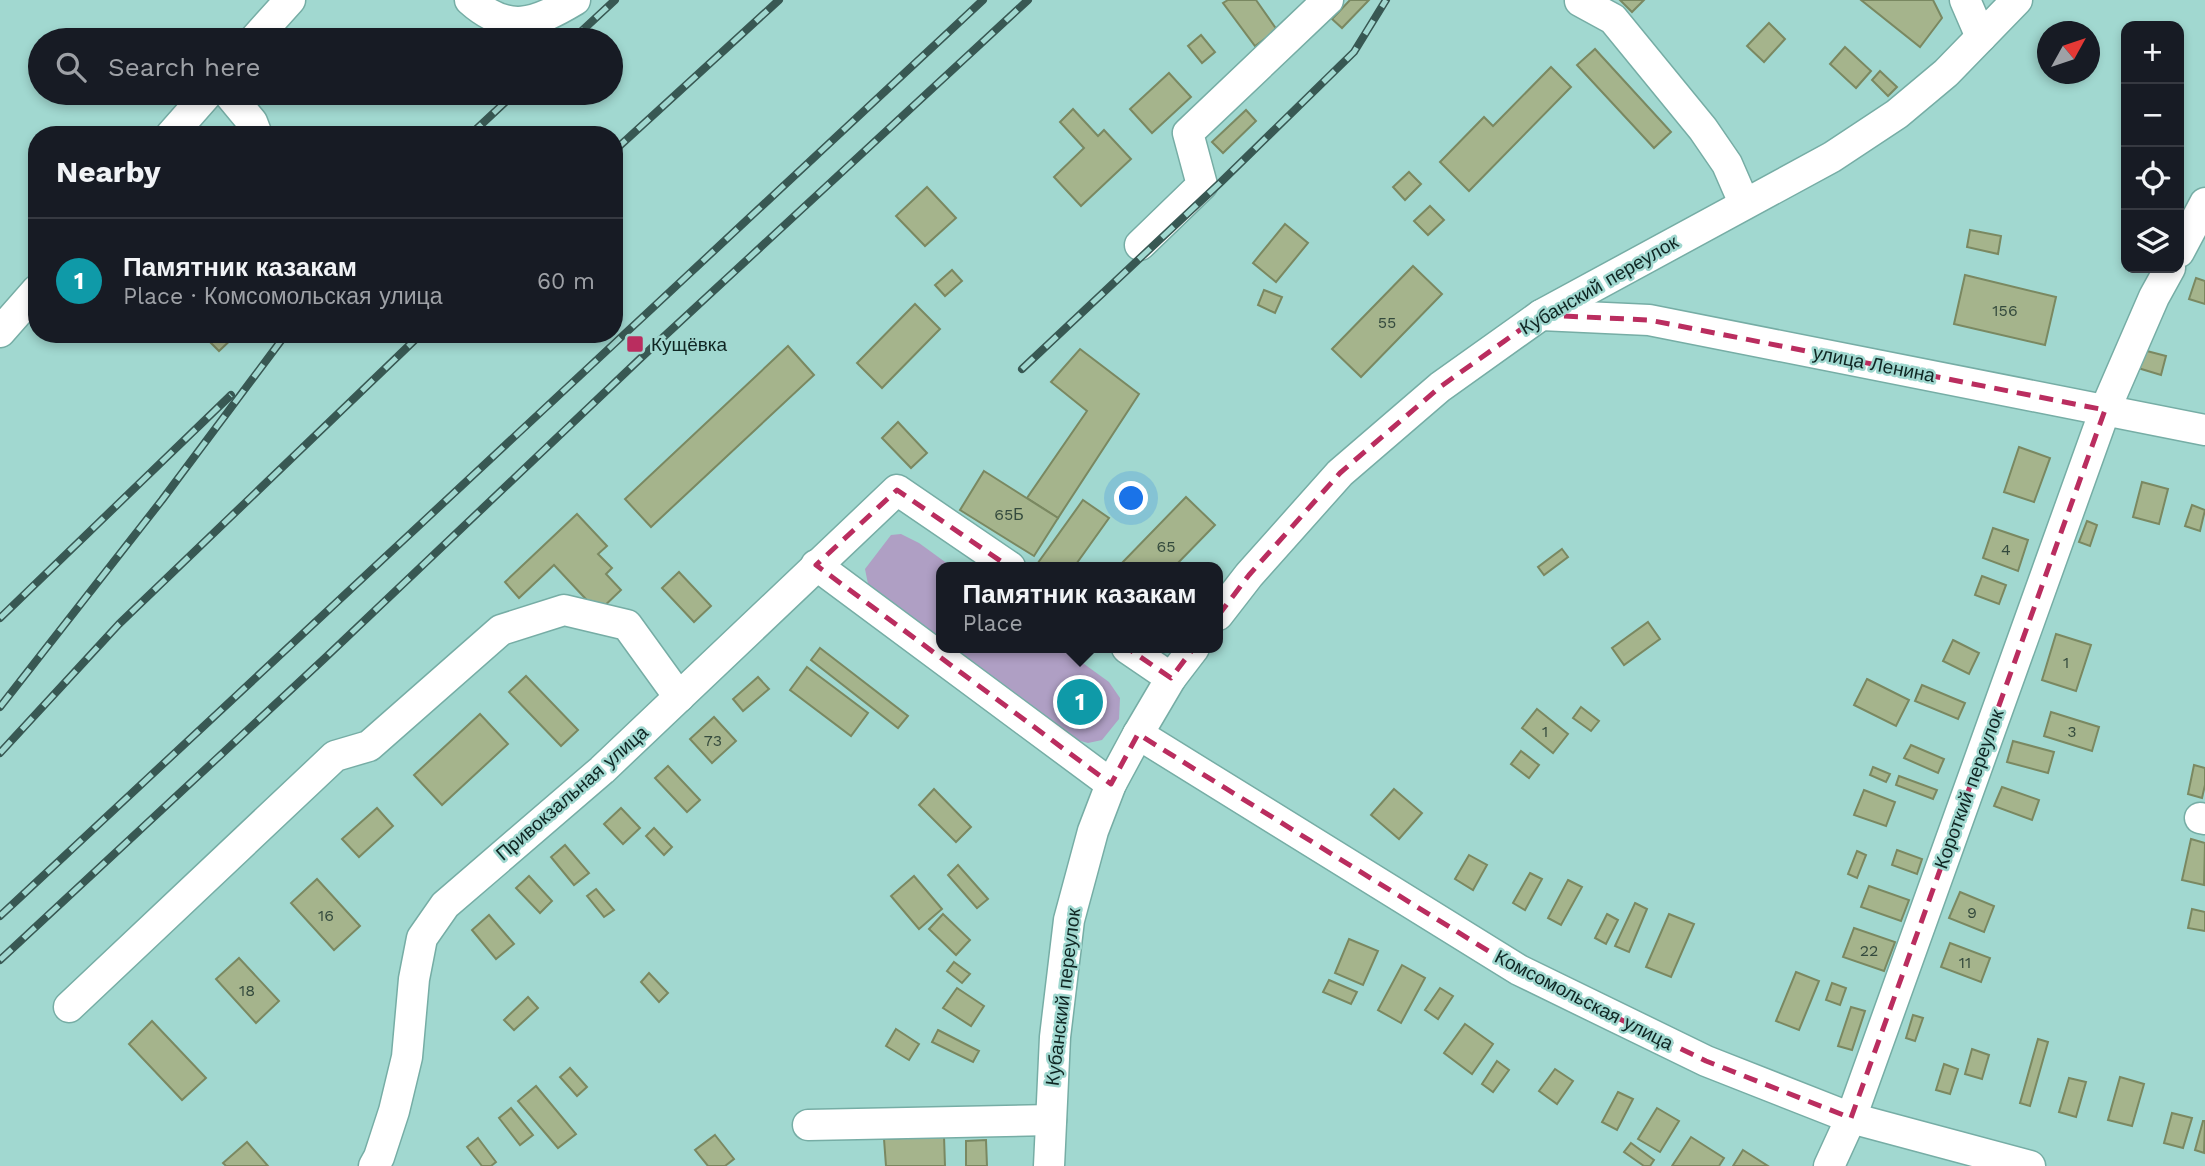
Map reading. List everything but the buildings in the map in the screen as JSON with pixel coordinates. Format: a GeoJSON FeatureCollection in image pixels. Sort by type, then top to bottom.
{"type":"FeatureCollection","features":[{"type":"Feature","properties":{"kind":"street"},"geometry":{"type":"LineString","coordinates":[[265,28],[290,0]]}},
{"type":"Feature","properties":{"kind":"street"},"geometry":{"type":"LineString","coordinates":[[470,0],[486,15],[518,23],[550,15],[575,0]]}},
{"type":"Feature","properties":{"kind":"street"},"geometry":{"type":"LineString","coordinates":[[1140,245],[1202,185],[1188,134],[1328,0]]}},
{"type":"Feature","properties":{"kind":"street"},"geometry":{"type":"LineString","coordinates":[[1965,0],[1981,37]]}},
{"type":"Feature","properties":{"kind":"street","name":"Кубанский переулок"},"geometry":{"type":"LineString","coordinates":[[1223,609],[1249,575],[1340,473],[1440,387],[1541,315],[1832,157],[1897,114],[1945,74],[2017,0]]}},
{"type":"Feature","properties":{"kind":"street"},"geometry":{"type":"LineString","coordinates":[[1580,1],[1613,19],[1703,129],[1727,164],[1744,203]]}},
{"type":"Feature","properties":{"kind":"street"},"geometry":{"type":"LineString","coordinates":[[180,126],[198,105]]}},
{"type":"Feature","properties":{"kind":"street"},"geometry":{"type":"LineString","coordinates":[[238,105],[254,126]]}},
{"type":"Feature","properties":{"kind":"street"},"geometry":{"type":"LineString","coordinates":[[2184,243],[2205,203]]}},
{"type":"Feature","properties":{"kind":"street","name":"Короткий переулок"},"geometry":{"type":"LineString","coordinates":[[1829,1166],[1851,1118],[2105,410],[2154,297],[2167,273]]}},
{"type":"Feature","properties":{"kind":"street"},"geometry":{"type":"LineString","coordinates":[[4,318],[28,298]]}},
{"type":"Feature","properties":{"kind":"street","name":"улица Ленина"},"geometry":{"type":"LineString","coordinates":[[1541,315],[1649,320],[2205,430]]}},
{"type":"Feature","properties":{"kind":"street","name":"Привокзальная улица"},"geometry":{"type":"LineString","coordinates":[[374,1166],[394,1111],[407,1057],[414,979],[422,938],[445,905],[602,769],[897,490],[1003,562]]}},
{"type":"Feature","properties":{"kind":"street"},"geometry":{"type":"LineString","coordinates":[[816,565],[1111,784]]}},
{"type":"Feature","properties":{"kind":"street"},"geometry":{"type":"LineString","coordinates":[[69,1007],[335,756],[369,746],[501,631],[564,610],[626,625],[679,697]]}},
{"type":"Feature","properties":{"kind":"street"},"geometry":{"type":"LineString","coordinates":[[1134,653],[1171,678]]}},
{"type":"Feature","properties":{"kind":"street","name":"Кубанский переулок"},"geometry":{"type":"LineString","coordinates":[[1049,1166],[1055,1037],[1069,920],[1093,831],[1111,784],[1138,734],[1171,678],[1190,653]]}},
{"type":"Feature","properties":{"kind":"street","name":"Комсомольская улица"},"geometry":{"type":"LineString","coordinates":[[1138,734],[1519,970],[1706,1060],[1851,1118],[2030,1166]]}},
{"type":"Feature","properties":{"kind":"street"},"geometry":{"type":"LineString","coordinates":[[808,1125],[1051,1120]]}},
{"type":"Feature","properties":{"kind":"highlighted area"},"geometry":{"type":"Polygon","coordinates":[[[1541,315],[1649,320],[2105,410],[1851,1118],[1706,1061],[1519,970],[1138,734],[1111,784],[816,565],[897,490],[1171,678],[1249,575],[1340,473],[1440,387],[1541,315]]]}},
{"type":"Feature","properties":{"kind":"shaded area"},"geometry":{"type":"Polygon","coordinates":[[[901,534],[945,562],[936,562],[936,638],[869,589],[865,569],[891,535],[901,534]]]}},
{"type":"Feature","properties":{"kind":"shaded area"},"geometry":{"type":"Polygon","coordinates":[[[957,653],[1069,653],[1109,682],[1120,698],[1119,719],[1102,740],[1088,743],[1077,740],[957,653]]]}},
{"type":"Feature","properties":{"kind":"railway"},"geometry":{"type":"LineString","coordinates":[[585,28],[615,0]]}},
{"type":"Feature","properties":{"kind":"railway"},"geometry":{"type":"LineString","coordinates":[[623,143],[779,0]]}},
{"type":"Feature","properties":{"kind":"railway"},"geometry":{"type":"LineString","coordinates":[[623,335],[983,0]]}},
{"type":"Feature","properties":{"kind":"railway"},"geometry":{"type":"LineString","coordinates":[[0,960],[325,658],[644,355],[1028,0]]}},
{"type":"Feature","properties":{"kind":"railway"},"geometry":{"type":"LineString","coordinates":[[1022,369],[1221,182],[1354,52],[1386,0]]}},
{"type":"Feature","properties":{"kind":"railway"},"geometry":{"type":"LineString","coordinates":[[480,126],[502,105]]}},
{"type":"Feature","properties":{"kind":"railway"},"geometry":{"type":"LineString","coordinates":[[0,707],[162,500],[279,343]]}},
{"type":"Feature","properties":{"kind":"railway"},"geometry":{"type":"LineString","coordinates":[[0,753],[119,624],[412,343]]}},
{"type":"Feature","properties":{"kind":"railway"},"geometry":{"type":"LineString","coordinates":[[0,916],[615,343]]}},
{"type":"Feature","properties":{"kind":"railway"},"geometry":{"type":"LineString","coordinates":[[0,618],[231,395]]}},
{"type":"Feature","properties":{"kind":"place","name":"Кущёвка"},"geometry":{"type":"Point","coordinates":[635,344]}},
{"type":"Feature","properties":{"kind":"place","name":"Памятник казакам"},"geometry":{"type":"Point","coordinates":[1080,702]}}]}
